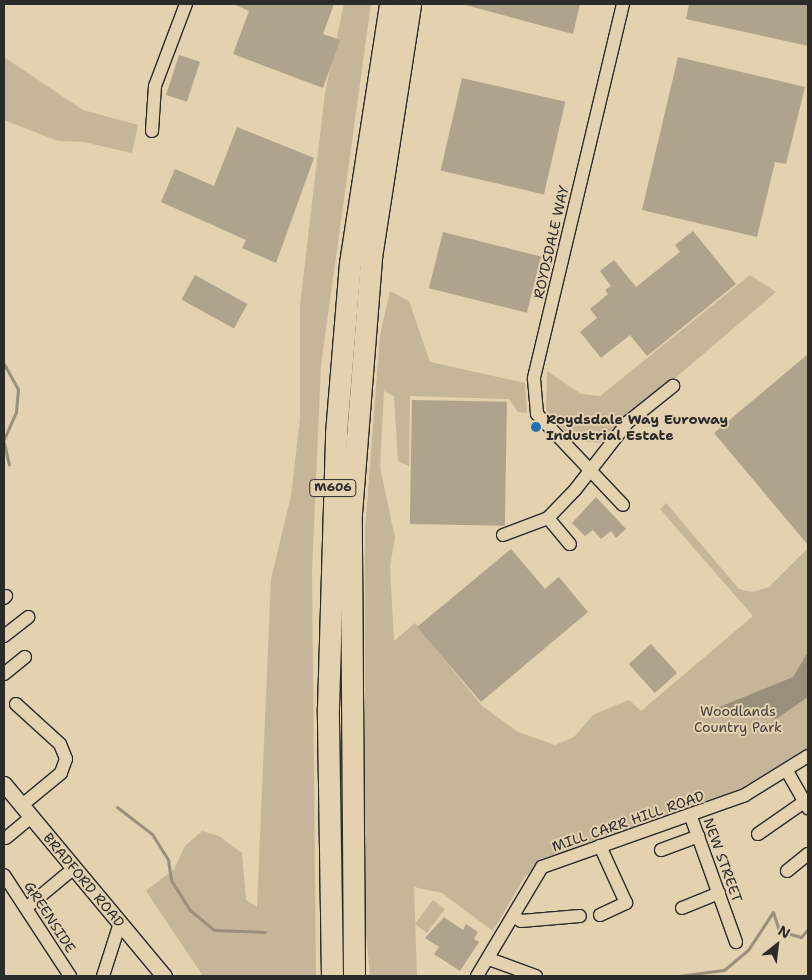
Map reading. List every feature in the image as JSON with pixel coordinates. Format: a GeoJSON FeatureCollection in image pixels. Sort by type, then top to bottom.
{"type":"FeatureCollection","features":[{"type":"Feature","properties":{"kind":"highway","name":"M606"},"geometry":{"type":"LineString","coordinates":[[332,976],[329,565],[337,424],[350,263],[390,4]]}},
{"type":"Feature","properties":{"kind":"highway","name":"M606"},"geometry":{"type":"LineString","coordinates":[[354,976],[351,513],[371,257],[410,4]]}},
{"type":"Feature","properties":{"kind":"street"},"geometry":{"type":"LineString","coordinates":[[152,131],[156,86],[186,4]]}},
{"type":"Feature","properties":{"kind":"street","name":"ROYDSDALE WAY"},"geometry":{"type":"LineString","coordinates":[[623,4],[534,379],[537,414],[559,442],[590,466],[623,505]]}},
{"type":"Feature","properties":{"kind":"street"},"geometry":{"type":"LineString","coordinates":[[502,535],[548,518],[575,490],[590,466],[628,422],[673,386]]}},
{"type":"Feature","properties":{"kind":"street"},"geometry":{"type":"LineString","coordinates":[[548,518],[570,544]]}},
{"type":"Feature","properties":{"kind":"street"},"geometry":{"type":"LineString","coordinates":[[4,636],[28,617]]}},
{"type":"Feature","properties":{"kind":"street"},"geometry":{"type":"LineString","coordinates":[[4,674],[24,657]]}},
{"type":"Feature","properties":{"kind":"street"},"geometry":{"type":"LineString","coordinates":[[6,838],[26,812],[61,774],[66,759],[60,744],[16,704]]}},
{"type":"Feature","properties":{"kind":"street","name":"MILL CARR HILL ROAD"},"geometry":{"type":"LineString","coordinates":[[477,976],[489,959],[542,868],[600,846],[691,817],[787,771],[808,756]]}},
{"type":"Feature","properties":{"kind":"street"},"geometry":{"type":"LineString","coordinates":[[758,834],[806,805],[787,771]]}},
{"type":"Feature","properties":{"kind":"street","name":"BRADFORD ROAD"},"geometry":{"type":"LineString","coordinates":[[4,784],[164,976]]}},
{"type":"Feature","properties":{"kind":"street","name":"NEW STREET"},"geometry":{"type":"LineString","coordinates":[[691,817],[736,942]]}},
{"type":"Feature","properties":{"kind":"street"},"geometry":{"type":"LineString","coordinates":[[661,850],[699,836]]}},
{"type":"Feature","properties":{"kind":"street"},"geometry":{"type":"LineString","coordinates":[[600,846],[626,904],[600,915]]}},
{"type":"Feature","properties":{"kind":"street"},"geometry":{"type":"LineString","coordinates":[[787,871],[808,854]]}},
{"type":"Feature","properties":{"kind":"street"},"geometry":{"type":"LineString","coordinates":[[26,908],[74,868]]}},
{"type":"Feature","properties":{"kind":"street","name":"GREENSIDE"},"geometry":{"type":"LineString","coordinates":[[4,875],[70,976]]}},
{"type":"Feature","properties":{"kind":"street"},"geometry":{"type":"LineString","coordinates":[[682,908],[719,892]]}},
{"type":"Feature","properties":{"kind":"street"},"geometry":{"type":"LineString","coordinates":[[513,916],[521,922],[580,916]]}},
{"type":"Feature","properties":{"kind":"street"},"geometry":{"type":"LineString","coordinates":[[103,976],[120,923]]}},
{"type":"Feature","properties":{"kind":"street"},"geometry":{"type":"LineString","coordinates":[[489,959],[536,976]]}},
{"type":"Feature","properties":{"kind":"green space"},"geometry":{"type":"Polygon","coordinates":[[[344,4],[371,4],[321,365],[312,571],[316,976],[203,976],[146,891],[174,869],[185,846],[202,831],[219,836],[242,853],[246,900],[257,907],[271,579],[291,496],[300,418],[300,305],[325,93],[344,4]]]}},
{"type":"Feature","properties":{"kind":"green space"},"geometry":{"type":"Polygon","coordinates":[[[4,57],[83,110],[138,125],[132,153],[84,142],[58,141],[4,120],[4,57]]]}},
{"type":"Feature","properties":{"kind":"green space"},"geometry":{"type":"Polygon","coordinates":[[[750,275],[776,292],[599,443],[581,441],[565,432],[546,411],[547,371],[581,394],[600,396],[750,275]]]}},
{"type":"Feature","properties":{"kind":"green space","name":"Woodlands Country Park"},"geometry":{"type":"Polygon","coordinates":[[[390,291],[409,301],[430,362],[525,383],[527,413],[518,412],[509,399],[410,396],[409,466],[398,461],[394,396],[384,391],[380,467],[395,538],[390,566],[394,641],[415,623],[482,706],[518,732],[555,745],[574,737],[593,715],[616,705],[629,700],[641,711],[753,616],[660,509],[666,503],[739,589],[752,592],[769,587],[808,548],[808,756],[745,795],[525,876],[493,931],[442,893],[414,887],[417,976],[370,976],[365,922],[365,530],[380,335],[390,291]]]}},
{"type":"Feature","properties":{"kind":"green space"},"geometry":{"type":"Polygon","coordinates":[[[433,900],[445,909],[427,933],[415,924],[433,900]]]}},
{"type":"Feature","properties":{"kind":"shaded area"},"geometry":{"type":"Polygon","coordinates":[[[808,652],[808,697],[776,719],[717,708],[793,677],[808,652]]]}},
{"type":"Feature","properties":{"kind":"building"},"geometry":{"type":"Polygon","coordinates":[[[233,4],[334,4],[323,34],[340,40],[323,88],[233,54],[249,11],[233,4]]]}},
{"type":"Feature","properties":{"kind":"building"},"geometry":{"type":"Polygon","coordinates":[[[462,4],[580,4],[573,34],[462,4]]]}},
{"type":"Feature","properties":{"kind":"building"},"geometry":{"type":"Polygon","coordinates":[[[689,4],[808,4],[808,46],[686,19],[689,4]]]}},
{"type":"Feature","properties":{"kind":"building"},"geometry":{"type":"Polygon","coordinates":[[[179,55],[200,62],[187,102],[166,95],[179,55]]]}},
{"type":"Feature","properties":{"kind":"building"},"geometry":{"type":"Polygon","coordinates":[[[678,57],[805,87],[786,164],[775,162],[757,237],[642,210],[678,57]]]}},
{"type":"Feature","properties":{"kind":"building"},"geometry":{"type":"Polygon","coordinates":[[[462,78],[565,102],[544,194],[441,171],[462,78]]]}},
{"type":"Feature","properties":{"kind":"building"},"geometry":{"type":"Polygon","coordinates":[[[237,127],[314,158],[276,263],[242,248],[246,240],[161,202],[175,169],[214,186],[237,127]]]}},
{"type":"Feature","properties":{"kind":"building"},"geometry":{"type":"Polygon","coordinates":[[[693,231],[736,284],[647,356],[630,335],[601,358],[580,332],[597,318],[590,309],[608,294],[605,290],[611,286],[600,271],[614,260],[636,287],[680,252],[675,245],[693,231]]]}},
{"type":"Feature","properties":{"kind":"building"},"geometry":{"type":"Polygon","coordinates":[[[443,232],[541,256],[527,313],[429,288],[443,232]]]}},
{"type":"Feature","properties":{"kind":"building"},"geometry":{"type":"Polygon","coordinates":[[[195,275],[247,304],[234,329],[181,299],[195,275]]]}},
{"type":"Feature","properties":{"kind":"building"},"geometry":{"type":"Polygon","coordinates":[[[808,354],[808,545],[714,433],[808,354]]]}},
{"type":"Feature","properties":{"kind":"building"},"geometry":{"type":"Polygon","coordinates":[[[412,400],[507,402],[505,526],[410,524],[412,400]]]}},
{"type":"Feature","properties":{"kind":"building"},"geometry":{"type":"Polygon","coordinates":[[[596,497],[626,529],[616,538],[611,531],[601,539],[593,530],[585,536],[572,523],[596,497]]]}},
{"type":"Feature","properties":{"kind":"building"},"geometry":{"type":"Polygon","coordinates":[[[511,549],[545,589],[559,577],[588,612],[481,702],[417,627],[511,549]]]}},
{"type":"Feature","properties":{"kind":"building"},"geometry":{"type":"Polygon","coordinates":[[[651,644],[677,673],[655,693],[629,664],[651,644]]]}},
{"type":"Feature","properties":{"kind":"building"},"geometry":{"type":"Polygon","coordinates":[[[444,917],[463,930],[466,924],[478,932],[474,939],[479,942],[460,971],[434,954],[439,947],[425,938],[444,917]]]}},
{"type":"Feature","properties":{"kind":"waterway"},"geometry":{"type":"LineString","coordinates":[[4,364],[18,389],[16,412],[4,439]]}},
{"type":"Feature","properties":{"kind":"waterway"},"geometry":{"type":"LineString","coordinates":[[4,443],[9,464]]}},
{"type":"Feature","properties":{"kind":"waterway"},"geometry":{"type":"LineString","coordinates":[[117,807],[152,834],[168,860],[171,880],[190,910],[214,930],[265,932]]}},
{"type":"Feature","properties":{"kind":"waterway"},"geometry":{"type":"LineString","coordinates":[[678,976],[724,970],[748,950],[773,912],[779,931],[801,937],[808,929]]}},
{"type":"Feature","properties":{"kind":"place","name":"Roydsdale Way Euroway Industrial Estate"},"geometry":{"type":"Point","coordinates":[536,427]}}]}
